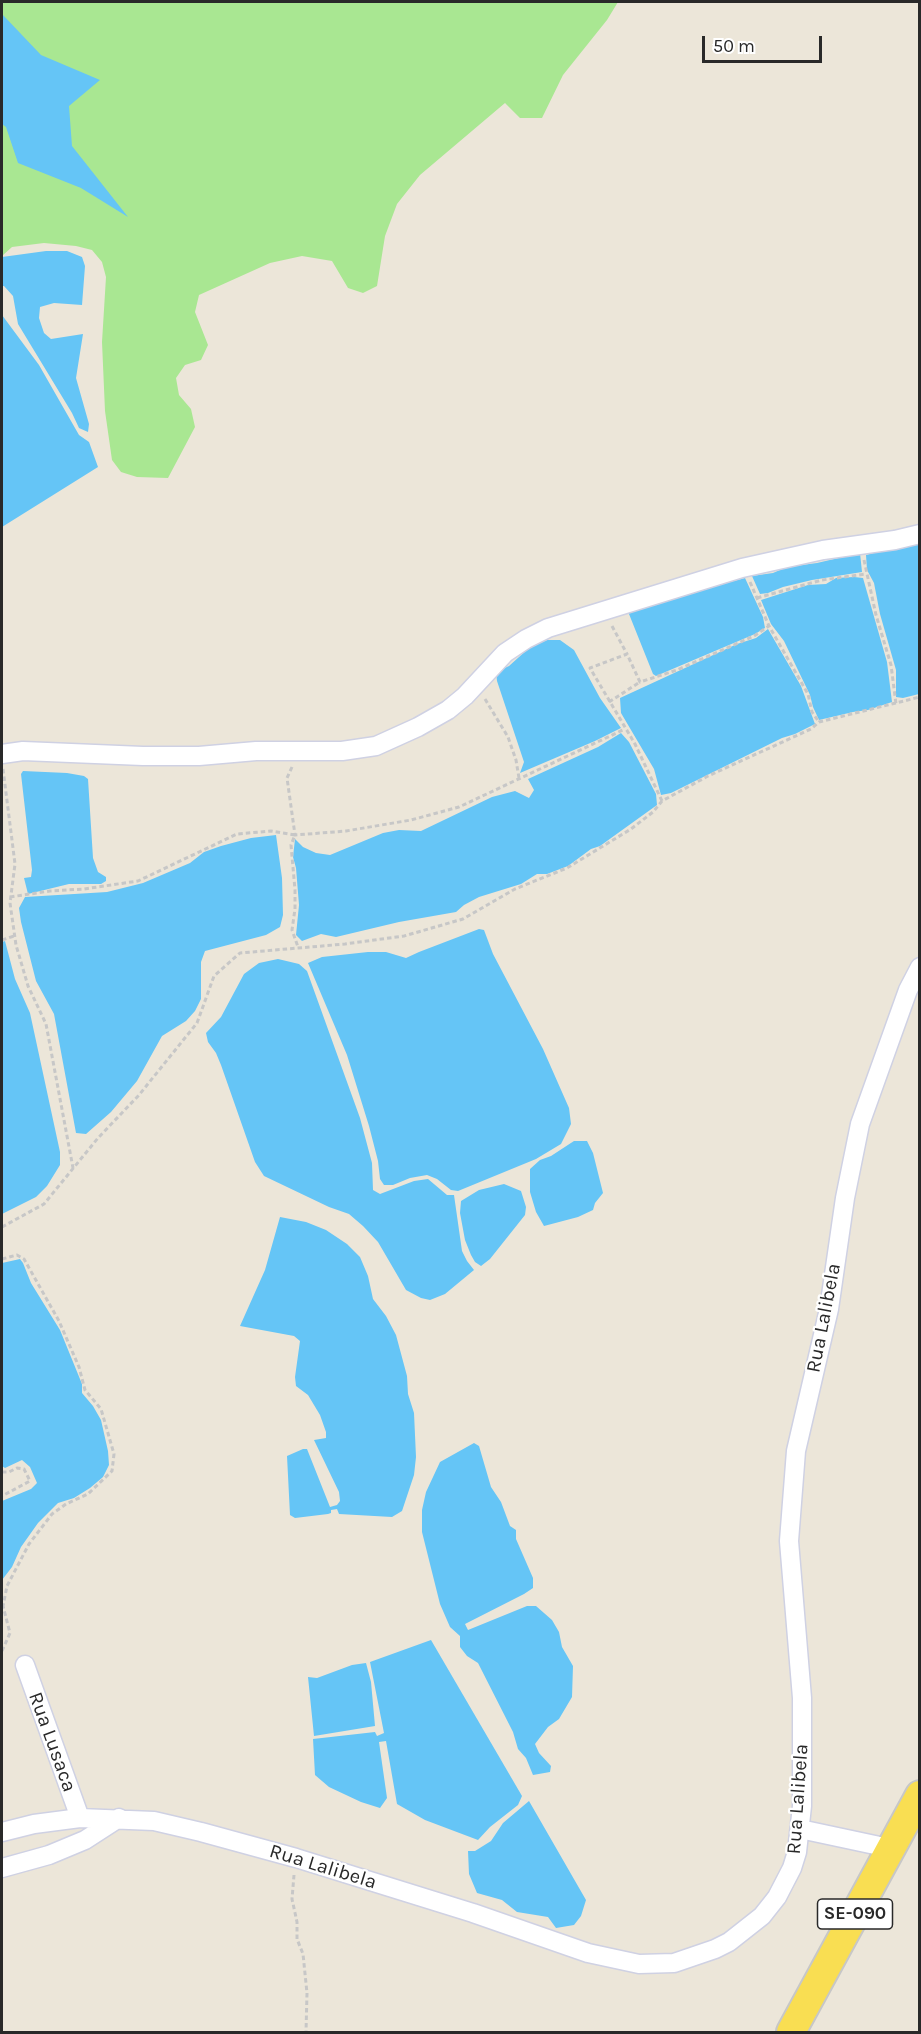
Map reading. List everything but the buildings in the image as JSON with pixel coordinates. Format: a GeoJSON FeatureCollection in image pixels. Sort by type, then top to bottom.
{"type":"FeatureCollection","features":[{"type":"Feature","properties":{"kind":"main road","name":"SE-090"},"geometry":{"type":"LineString","coordinates":[[791,2032],[889,1848],[920,1795]]}},
{"type":"Feature","properties":{"kind":"street"},"geometry":{"type":"LineString","coordinates":[[2,760],[23,751],[187,756],[256,751],[342,752],[361,749],[396,738],[448,710],[505,653],[535,634],[690,582],[744,567],[823,550],[920,534]]}},
{"type":"Feature","properties":{"kind":"street","name":"Rua Lalibela"},"geometry":{"type":"LineString","coordinates":[[2,1832],[34,1824],[80,1818],[154,1821],[296,1858],[473,1913],[588,1953],[632,1963],[655,1965],[693,1958],[729,1942],[762,1916],[786,1882],[797,1852],[802,1806],[802,1698],[789,1541],[796,1451],[829,1309],[844,1198],[860,1124],[908,990],[920,967]]}},
{"type":"Feature","properties":{"kind":"street","name":"Rua Lusaca"},"geometry":{"type":"LineString","coordinates":[[25,1665],[80,1818]]}},
{"type":"Feature","properties":{"kind":"street"},"geometry":{"type":"LineString","coordinates":[[2,1868],[49,1855],[85,1840],[119,1818]]}},
{"type":"Feature","properties":{"kind":"street"},"geometry":{"type":"LineString","coordinates":[[800,1829],[889,1848]]}},
{"type":"Feature","properties":{"kind":"path"},"geometry":{"type":"LineString","coordinates":[[861,545],[866,574],[891,665],[896,704]]}},
{"type":"Feature","properties":{"kind":"path"},"geometry":{"type":"LineString","coordinates":[[744,567],[769,626],[808,694],[812,712],[819,723]]}},
{"type":"Feature","properties":{"kind":"path"},"geometry":{"type":"LineString","coordinates":[[757,598],[813,583],[866,574]]}},
{"type":"Feature","properties":{"kind":"path"},"geometry":{"type":"LineString","coordinates":[[604,611],[640,682]]}},
{"type":"Feature","properties":{"kind":"path"},"geometry":{"type":"LineString","coordinates":[[609,702],[640,682],[677,670],[754,636],[769,626]]}},
{"type":"Feature","properties":{"kind":"path"},"geometry":{"type":"LineString","coordinates":[[627,654],[590,668],[652,777],[662,801]]}},
{"type":"Feature","properties":{"kind":"path"},"geometry":{"type":"LineString","coordinates":[[477,683],[492,713],[508,736],[519,778]]}},
{"type":"Feature","properties":{"kind":"path"},"geometry":{"type":"LineString","coordinates":[[2,1227],[44,1204],[139,1095],[197,1023],[214,976],[240,953],[404,936],[463,919],[515,889],[567,868],[631,829],[653,812],[662,801],[708,776],[811,729],[819,723],[920,697]]}},
{"type":"Feature","properties":{"kind":"path"},"geometry":{"type":"LineString","coordinates":[[10,897],[138,881],[237,834],[271,831],[295,835],[346,831],[411,820],[459,807],[625,729]]}},
{"type":"Feature","properties":{"kind":"path"},"geometry":{"type":"LineString","coordinates":[[298,947],[292,930],[296,909],[291,845],[295,835],[287,777],[293,764],[309,751]]}},
{"type":"Feature","properties":{"kind":"path"},"geometry":{"type":"LineString","coordinates":[[2,760],[15,864],[10,897],[14,936],[28,986],[46,1024],[73,1168]]}},
{"type":"Feature","properties":{"kind":"path"},"geometry":{"type":"LineString","coordinates":[[2,940],[14,936]]}},
{"type":"Feature","properties":{"kind":"path"},"geometry":{"type":"LineString","coordinates":[[2,1259],[16,1256],[24,1259],[59,1321],[79,1367],[85,1390],[101,1409],[114,1454],[112,1471],[88,1494],[66,1504],[52,1514],[29,1544],[7,1586],[2,1605],[10,1633],[2,1651]]}},
{"type":"Feature","properties":{"kind":"path"},"geometry":{"type":"LineString","coordinates":[[2,1472],[9,1472],[17,1468],[24,1469],[30,1480],[2,1496]]}},
{"type":"Feature","properties":{"kind":"path"},"geometry":{"type":"LineString","coordinates":[[296,1858],[292,1899],[297,1922],[297,1939],[303,1954],[307,1993],[306,2032]]}},
{"type":"Feature","properties":{"kind":"green space"},"geometry":{"type":"Polygon","coordinates":[[[2,2],[618,2],[607,20],[563,75],[542,118],[520,118],[505,103],[420,175],[397,204],[385,236],[377,286],[363,293],[348,288],[332,261],[302,256],[270,263],[199,295],[195,312],[208,345],[201,360],[185,365],[176,378],[179,395],[191,409],[195,427],[168,478],[137,477],[121,472],[112,460],[105,411],[102,342],[106,277],[102,262],[92,250],[44,243],[12,247],[2,256],[2,2]]]}},
{"type":"Feature","properties":{"kind":"water"},"geometry":{"type":"Polygon","coordinates":[[[2,14],[41,55],[100,80],[69,106],[72,146],[128,217],[81,188],[18,163],[6,127],[2,124],[2,14]]]}},
{"type":"Feature","properties":{"kind":"water"},"geometry":{"type":"Polygon","coordinates":[[[46,251],[67,251],[82,257],[85,266],[82,305],[54,303],[40,307],[39,318],[44,333],[51,339],[83,334],[76,378],[89,424],[88,432],[79,428],[18,324],[13,296],[2,286],[2,257],[46,251]]]}},
{"type":"Feature","properties":{"kind":"water"},"geometry":{"type":"Polygon","coordinates":[[[2,315],[39,365],[79,435],[89,442],[98,467],[2,527],[2,315]]]}},
{"type":"Feature","properties":{"kind":"water"},"geometry":{"type":"Polygon","coordinates":[[[919,541],[919,694],[903,698],[896,697],[896,670],[874,583],[867,570],[866,555],[919,541]]]}},
{"type":"Feature","properties":{"kind":"water"},"geometry":{"type":"Polygon","coordinates":[[[860,553],[862,572],[812,580],[768,593],[760,594],[752,576],[773,573],[787,567],[860,553]]]}},
{"type":"Feature","properties":{"kind":"water"},"geometry":{"type":"Polygon","coordinates":[[[745,578],[763,617],[765,628],[656,676],[653,674],[627,609],[745,578]]]}},
{"type":"Feature","properties":{"kind":"water"},"geometry":{"type":"Polygon","coordinates":[[[836,578],[863,578],[887,662],[892,702],[868,710],[819,720],[810,695],[784,641],[771,624],[761,600],[808,585],[826,584],[836,578]]]}},
{"type":"Feature","properties":{"kind":"water"},"geometry":{"type":"Polygon","coordinates":[[[768,629],[801,686],[815,724],[671,793],[661,795],[654,769],[621,713],[620,698],[737,644],[756,638],[768,629]]]}},
{"type":"Feature","properties":{"kind":"water"},"geometry":{"type":"Polygon","coordinates":[[[547,640],[560,640],[574,650],[600,698],[621,728],[520,773],[524,762],[496,672],[509,666],[529,648],[547,640]]]}},
{"type":"Feature","properties":{"kind":"water"},"geometry":{"type":"Polygon","coordinates":[[[621,733],[629,742],[656,794],[657,805],[568,866],[547,874],[537,874],[521,884],[479,897],[456,912],[399,922],[336,937],[321,934],[302,941],[296,935],[299,905],[293,857],[295,839],[303,847],[316,853],[330,855],[383,833],[399,830],[421,831],[492,797],[515,791],[529,798],[534,790],[528,779],[598,747],[621,733]]]}},
{"type":"Feature","properties":{"kind":"water"},"geometry":{"type":"Polygon","coordinates":[[[23,771],[67,773],[88,779],[93,858],[98,872],[106,877],[106,881],[101,884],[69,884],[28,894],[24,878],[31,877],[32,870],[21,774],[23,771]]]}},
{"type":"Feature","properties":{"kind":"water"},"geometry":{"type":"Polygon","coordinates":[[[276,835],[282,878],[283,915],[280,927],[266,935],[205,951],[201,962],[201,999],[195,1011],[186,1021],[162,1036],[137,1081],[111,1112],[86,1134],[76,1133],[54,1014],[36,981],[21,922],[19,908],[25,897],[107,892],[143,883],[190,863],[204,852],[221,846],[251,838],[276,835]]]}},
{"type":"Feature","properties":{"kind":"water"},"geometry":{"type":"Polygon","coordinates":[[[479,929],[484,930],[493,954],[543,1049],[569,1108],[571,1124],[561,1144],[536,1159],[458,1191],[451,1190],[437,1179],[427,1175],[410,1178],[393,1185],[384,1185],[380,1179],[369,1126],[347,1055],[308,963],[322,957],[368,952],[386,952],[406,958],[479,929]]]}},
{"type":"Feature","properties":{"kind":"water"},"geometry":{"type":"Polygon","coordinates":[[[5,941],[15,979],[30,1013],[60,1152],[60,1165],[47,1186],[36,1197],[2,1214],[2,942],[5,941]]]}},
{"type":"Feature","properties":{"kind":"water"},"geometry":{"type":"Polygon","coordinates":[[[278,959],[299,964],[307,971],[360,1118],[372,1163],[373,1190],[380,1194],[414,1181],[428,1179],[447,1195],[454,1195],[462,1251],[474,1270],[445,1294],[430,1300],[406,1290],[378,1242],[349,1214],[264,1176],[255,1162],[221,1065],[208,1042],[206,1033],[221,1017],[244,974],[259,963],[278,959]]]}},
{"type":"Feature","properties":{"kind":"water"},"geometry":{"type":"Polygon","coordinates":[[[574,1141],[587,1141],[593,1153],[603,1193],[595,1203],[593,1210],[578,1217],[544,1226],[536,1212],[530,1192],[530,1169],[540,1160],[551,1156],[574,1141]]]}},
{"type":"Feature","properties":{"kind":"water"},"geometry":{"type":"Polygon","coordinates":[[[504,1184],[521,1191],[526,1207],[525,1215],[490,1259],[481,1266],[475,1262],[465,1240],[460,1213],[461,1201],[479,1190],[504,1184]]]}},
{"type":"Feature","properties":{"kind":"water"},"geometry":{"type":"Polygon","coordinates":[[[280,1217],[306,1222],[326,1230],[347,1244],[360,1257],[368,1276],[373,1299],[386,1316],[396,1335],[414,1413],[416,1457],[414,1475],[402,1511],[392,1517],[339,1514],[337,1509],[331,1510],[328,1514],[295,1518],[290,1515],[287,1456],[303,1449],[307,1449],[330,1507],[337,1505],[340,1501],[339,1492],[314,1440],[326,1438],[320,1415],[308,1395],[296,1386],[300,1341],[294,1336],[240,1326],[265,1270],[280,1217]]]}},
{"type":"Feature","properties":{"kind":"water"},"geometry":{"type":"Polygon","coordinates":[[[20,1259],[31,1283],[60,1330],[82,1384],[82,1393],[101,1420],[109,1465],[103,1477],[90,1488],[74,1498],[58,1503],[38,1523],[2,1580],[2,1501],[31,1489],[37,1483],[30,1467],[22,1460],[5,1468],[2,1466],[2,1263],[20,1259]]]}},
{"type":"Feature","properties":{"kind":"water"},"geometry":{"type":"Polygon","coordinates":[[[474,1443],[479,1446],[491,1487],[501,1502],[510,1526],[516,1530],[516,1539],[533,1578],[533,1588],[465,1624],[468,1630],[527,1606],[536,1606],[552,1620],[559,1632],[562,1647],[573,1666],[572,1697],[559,1719],[548,1727],[535,1744],[539,1753],[551,1766],[550,1772],[533,1775],[526,1758],[518,1749],[513,1732],[478,1663],[467,1656],[460,1647],[460,1636],[450,1627],[440,1604],[422,1532],[422,1510],[426,1492],[440,1462],[474,1443]]]}},
{"type":"Feature","properties":{"kind":"water"},"geometry":{"type":"Polygon","coordinates":[[[431,1640],[522,1796],[518,1805],[490,1827],[478,1840],[425,1820],[397,1804],[386,1741],[379,1742],[387,1798],[380,1808],[329,1787],[315,1775],[313,1739],[375,1732],[377,1736],[384,1733],[370,1662],[431,1640]]]}},
{"type":"Feature","properties":{"kind":"water"},"geometry":{"type":"Polygon","coordinates":[[[366,1663],[371,1682],[375,1726],[314,1736],[308,1677],[317,1678],[352,1665],[366,1663]]]}},
{"type":"Feature","properties":{"kind":"water"},"geometry":{"type":"Polygon","coordinates":[[[529,1801],[586,1900],[581,1916],[574,1925],[556,1928],[548,1917],[517,1912],[502,1900],[477,1893],[469,1874],[468,1851],[475,1851],[491,1841],[503,1823],[529,1801]]]}}]}
